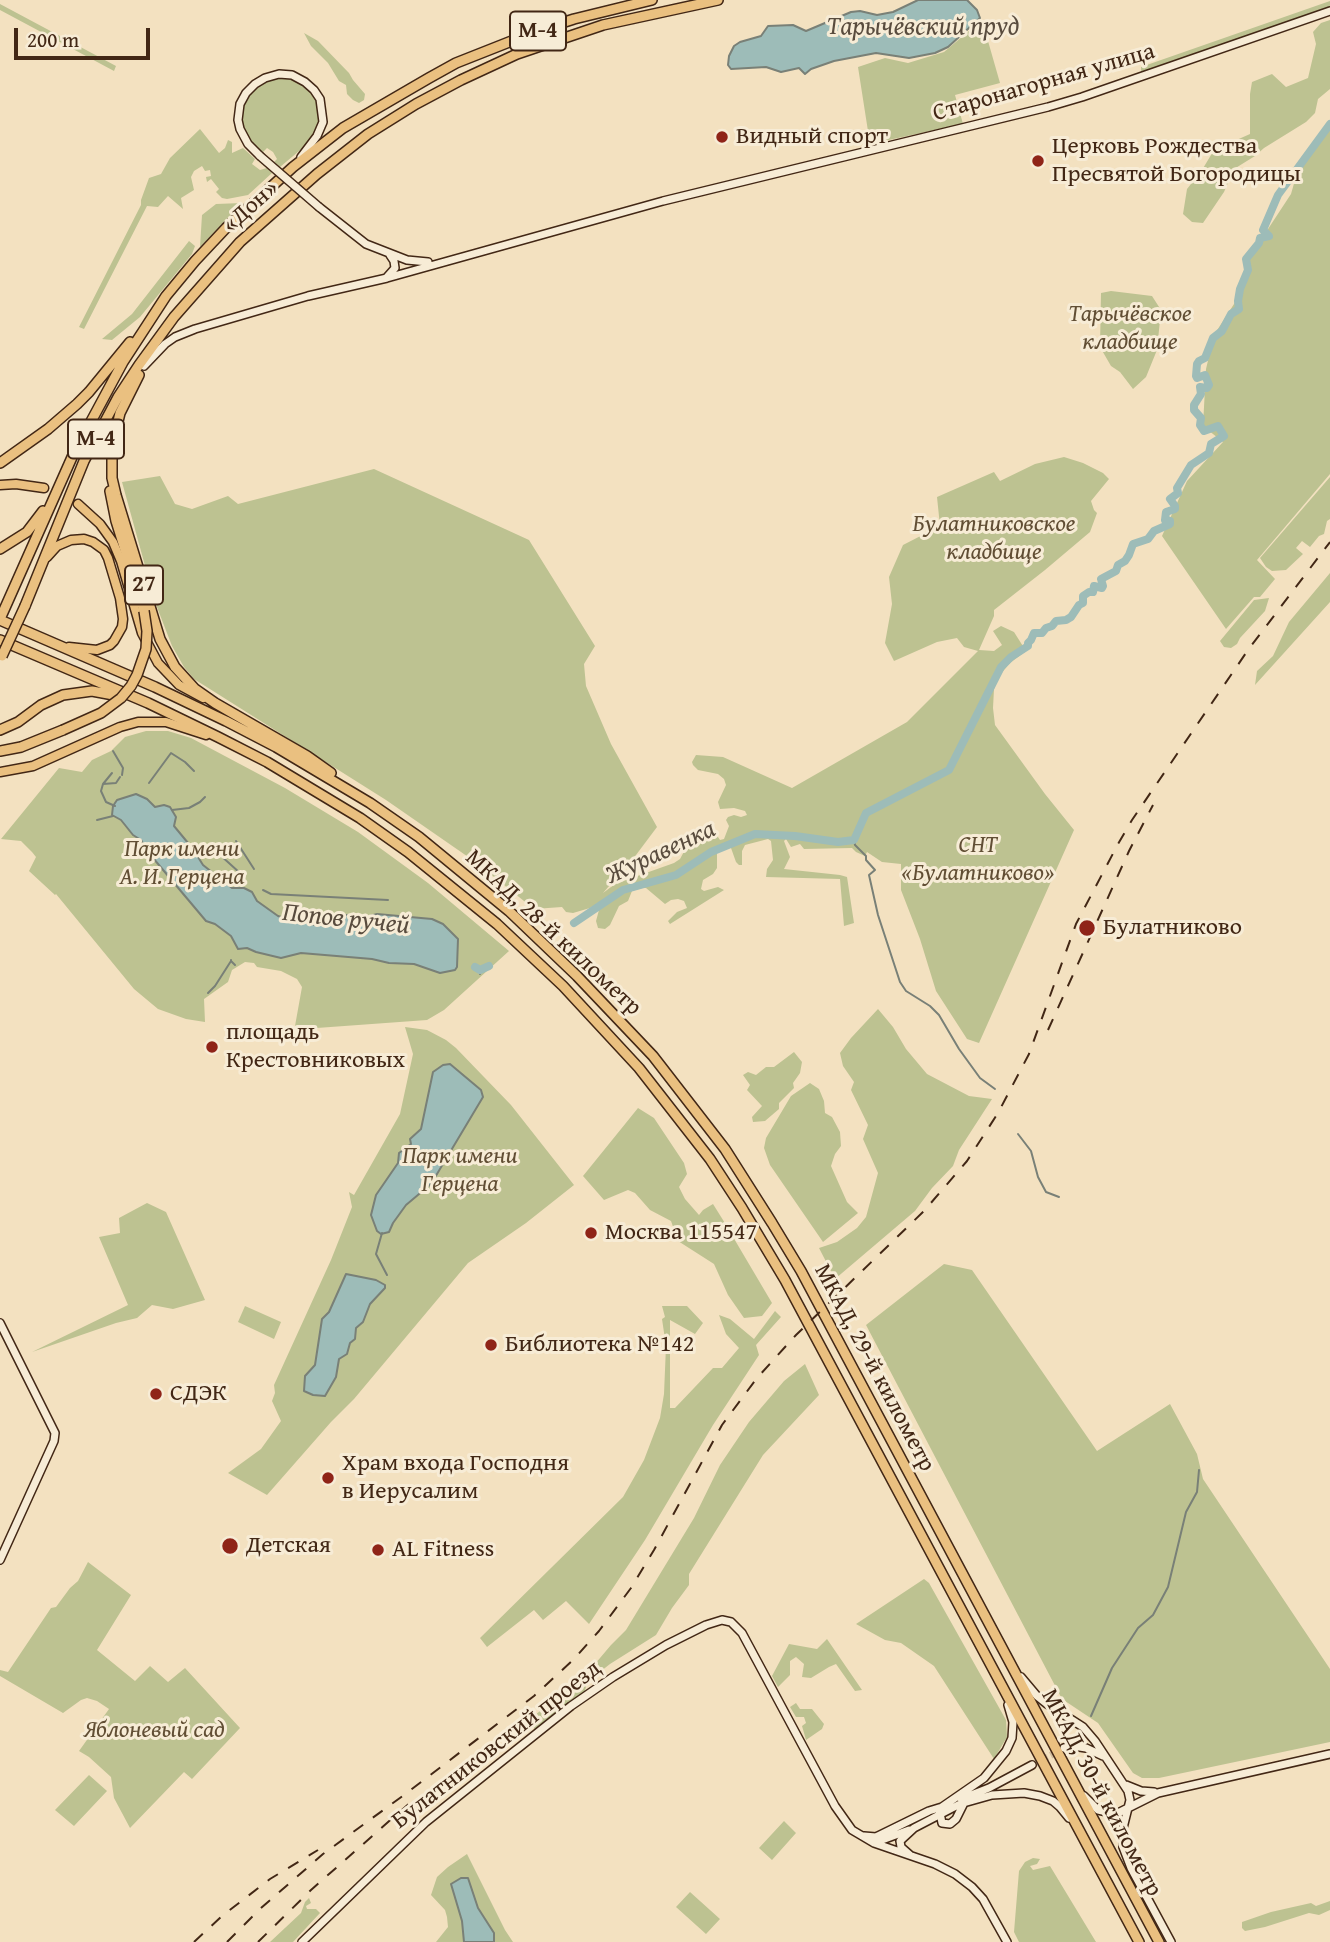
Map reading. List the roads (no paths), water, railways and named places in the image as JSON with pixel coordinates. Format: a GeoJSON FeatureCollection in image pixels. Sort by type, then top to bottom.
{"type":"FeatureCollection","features":[{"type":"Feature","properties":{"kind":"highway","name":"«Дон»"},"geometry":{"type":"LineString","coordinates":[[0,620],[73,455],[106,393],[166,296],[226,228],[293,167],[343,128],[456,63],[574,19],[652,0]]}},
{"type":"Feature","properties":{"kind":"highway","name":"«Дон»"},"geometry":{"type":"LineString","coordinates":[[1,658],[84,461],[125,386],[168,325],[240,242],[317,174],[368,134],[461,80],[517,54],[603,25],[718,0]]}},
{"type":"Feature","properties":{"kind":"highway"},"geometry":{"type":"LineString","coordinates":[[0,463],[48,429],[77,404],[147,323]]}},
{"type":"Feature","properties":{"kind":"highway","name":"27"},"geometry":{"type":"LineString","coordinates":[[0,751],[21,747],[101,713],[112,706],[137,676],[146,649],[147,631],[144,611],[112,504],[108,464],[120,413],[168,325]]}},
{"type":"Feature","properties":{"kind":"highway","name":"27"},"geometry":{"type":"LineString","coordinates":[[112,446],[112,478],[116,495],[160,639],[175,667],[185,679],[215,703],[307,756],[394,820]]}},
{"type":"Feature","properties":{"kind":"highway"},"geometry":{"type":"LineString","coordinates":[[0,549],[14,542],[33,526],[58,489]]}},
{"type":"Feature","properties":{"kind":"highway","name":"МКАД, 28-й километр"},"geometry":{"type":"LineString","coordinates":[[0,620],[226,721],[276,747],[370,803],[486,891],[551,950],[633,1035],[690,1102]]}},
{"type":"Feature","properties":{"kind":"highway","name":"МКАД, 28-й километр"},"geometry":{"type":"LineString","coordinates":[[0,640],[148,703],[243,749],[360,818],[475,905],[563,986],[633,1061],[676,1113]]}},
{"type":"Feature","properties":{"kind":"highway"},"geometry":{"type":"LineString","coordinates":[[0,730],[18,722],[53,698],[82,691],[111,693],[170,713]]}},
{"type":"Feature","properties":{"kind":"highway","name":"МКАД, 29-й километр"},"geometry":{"type":"LineString","coordinates":[[690,1102],[741,1173],[801,1271],[1010,1663]]}},
{"type":"Feature","properties":{"kind":"highway","name":"МКАД, 29-й километр"},"geometry":{"type":"LineString","coordinates":[[676,1113],[726,1183],[785,1280],[995,1672]]}},
{"type":"Feature","properties":{"kind":"highway","name":"МКАД, 30-й километр"},"geometry":{"type":"LineString","coordinates":[[1010,1663],[1159,1942]]}},
{"type":"Feature","properties":{"kind":"highway","name":"МКАД, 30-й километр"},"geometry":{"type":"LineString","coordinates":[[995,1672],[1139,1942]]}},
{"type":"Feature","properties":{"kind":"main road"},"geometry":{"type":"LineString","coordinates":[[0,485],[44,488]]}},
{"type":"Feature","properties":{"kind":"main road"},"geometry":{"type":"LineString","coordinates":[[78,504],[100,524],[113,542],[142,633],[158,663],[179,685],[215,703]]}},
{"type":"Feature","properties":{"kind":"main road"},"geometry":{"type":"LineString","coordinates":[[43,563],[57,546],[71,540],[85,540],[99,545],[108,558],[122,609],[119,635],[104,648],[90,651],[51,642]]}},
{"type":"Feature","properties":{"kind":"main road"},"geometry":{"type":"LineString","coordinates":[[0,772],[33,765],[120,727],[138,722],[166,722],[243,749]]}},
{"type":"Feature","properties":{"kind":"street","name":"Старонагорная улица"},"geometry":{"type":"LineString","coordinates":[[439,262],[764,175],[1062,103],[1330,12]]}},
{"type":"Feature","properties":{"kind":"street"},"geometry":{"type":"LineString","coordinates":[[293,167],[317,136],[323,122],[320,99],[305,82],[292,75],[279,74],[256,83],[240,104],[238,120],[248,144],[319,207],[366,244],[418,262]]}},
{"type":"Feature","properties":{"kind":"street"},"geometry":{"type":"LineString","coordinates":[[387,278],[395,268],[389,254]]}},
{"type":"Feature","properties":{"kind":"street"},"geometry":{"type":"LineString","coordinates":[[406,272],[407,265],[439,262]]}},
{"type":"Feature","properties":{"kind":"street"},"geometry":{"type":"LineString","coordinates":[[144,366],[165,344],[187,332],[308,296],[387,278],[439,262]]}},
{"type":"Feature","properties":{"kind":"street"},"geometry":{"type":"LineString","coordinates":[[0,1323],[55,1433],[50,1451],[0,1560]]}},
{"type":"Feature","properties":{"kind":"street","name":"Булатниковский проезд"},"geometry":{"type":"LineString","coordinates":[[302,1942],[426,1822],[586,1695],[659,1649],[718,1621],[726,1620],[739,1628],[841,1816],[860,1836]]}},
{"type":"Feature","properties":{"kind":"street"},"geometry":{"type":"LineString","coordinates":[[1010,1663],[1037,1696],[1083,1727],[1130,1796],[1123,1828],[1123,1847],[1131,1868],[1171,1942]]}},
{"type":"Feature","properties":{"kind":"street"},"geometry":{"type":"LineString","coordinates":[[878,1844],[914,1828],[941,1811],[984,1778],[1006,1751],[1012,1738],[1013,1721],[995,1672]]}},
{"type":"Feature","properties":{"kind":"street"},"geometry":{"type":"LineString","coordinates":[[1064,1748],[1078,1746],[1093,1750],[1110,1764]]}},
{"type":"Feature","properties":{"kind":"street"},"geometry":{"type":"LineString","coordinates":[[1061,1759],[1093,1806],[1116,1814],[1150,1796],[1169,1790],[1330,1754]]}},
{"type":"Feature","properties":{"kind":"street"},"geometry":{"type":"LineString","coordinates":[[950,1803],[982,1791],[1032,1765]]}},
{"type":"Feature","properties":{"kind":"street"},"geometry":{"type":"LineString","coordinates":[[1120,1779],[1128,1786],[1141,1791],[1169,1790]]}},
{"type":"Feature","properties":{"kind":"street"},"geometry":{"type":"LineString","coordinates":[[941,1811],[942,1823],[950,1824],[964,1804],[982,1791]]}},
{"type":"Feature","properties":{"kind":"street"},"geometry":{"type":"LineString","coordinates":[[860,1836],[876,1837],[929,1811],[941,1811],[992,1795],[1032,1794],[1048,1798],[1060,1807],[1088,1847]]}},
{"type":"Feature","properties":{"kind":"street"},"geometry":{"type":"LineString","coordinates":[[913,1858],[901,1847],[900,1841],[914,1828]]}},
{"type":"Feature","properties":{"kind":"street"},"geometry":{"type":"LineString","coordinates":[[878,1844],[890,1831]]}},
{"type":"Feature","properties":{"kind":"street"},"geometry":{"type":"LineString","coordinates":[[860,1836],[945,1868],[972,1887],[1007,1942]]}},
{"type":"Feature","properties":{"kind":"water","name":"Тарычёвский пруд"},"geometry":{"type":"Polygon","coordinates":[[[918,0],[967,0],[977,10],[980,18],[948,47],[935,53],[909,58],[876,53],[834,61],[811,69],[805,74],[799,68],[781,72],[766,67],[731,69],[728,65],[734,46],[761,36],[768,26],[793,25],[806,31],[851,12],[877,15],[893,12],[918,0]]]}},
{"type":"Feature","properties":{"kind":"water"},"geometry":{"type":"Polygon","coordinates":[[[136,794],[155,807],[170,807],[176,817],[174,826],[203,865],[232,888],[244,888],[252,892],[257,901],[278,916],[315,925],[339,915],[356,915],[363,918],[377,914],[432,919],[443,924],[458,939],[457,967],[455,970],[440,973],[414,964],[372,959],[301,953],[281,958],[247,948],[238,949],[231,936],[206,921],[141,840],[112,815],[117,800],[136,794]]]}},
{"type":"Feature","properties":{"kind":"water"},"geometry":{"type":"Polygon","coordinates":[[[450,1064],[481,1090],[483,1097],[431,1184],[406,1205],[389,1232],[381,1234],[377,1231],[371,1215],[376,1195],[398,1163],[399,1153],[411,1144],[410,1139],[421,1129],[433,1072],[450,1064]]]}},
{"type":"Feature","properties":{"kind":"water"},"geometry":{"type":"Polygon","coordinates":[[[346,1274],[376,1280],[385,1285],[385,1288],[370,1304],[363,1322],[356,1328],[355,1339],[350,1343],[347,1354],[339,1359],[336,1377],[325,1396],[313,1395],[304,1391],[305,1376],[315,1365],[322,1319],[329,1312],[346,1274]]]}},
{"type":"Feature","properties":{"kind":"water"},"geometry":{"type":"Polygon","coordinates":[[[461,1878],[468,1878],[478,1908],[494,1933],[494,1942],[464,1942],[462,1921],[451,1884],[461,1878]]]}},
{"type":"Feature","properties":{"kind":"waterway","name":"Журавенка"},"geometry":{"type":"LineString","coordinates":[[574,923],[623,890],[676,875],[711,852],[755,834],[838,842],[854,840],[866,813],[949,770],[1001,667],[1028,646],[1034,633],[1042,633],[1056,621],[1071,617],[1083,603],[1083,596],[1093,592],[1094,586],[1102,588],[1101,579],[1116,571],[1118,565],[1125,561],[1133,544],[1148,539],[1154,531],[1170,524],[1170,521],[1165,520],[1166,512],[1175,509],[1170,499],[1178,493],[1177,488],[1191,465],[1209,453],[1211,444],[1224,436],[1218,426],[1204,431],[1200,425],[1201,418],[1194,410],[1201,394],[1200,387],[1207,388],[1209,385],[1205,375],[1197,378],[1197,364],[1205,358],[1213,338],[1222,331],[1231,314],[1239,309],[1240,289],[1248,270],[1246,259],[1260,238],[1269,236],[1263,230],[1278,195],[1330,124]]}},
{"type":"Feature","properties":{"kind":"waterway"},"geometry":{"type":"LineString","coordinates":[[113,751],[123,768],[122,775]]}},
{"type":"Feature","properties":{"kind":"waterway"},"geometry":{"type":"LineString","coordinates":[[149,783],[171,753],[194,771]]}},
{"type":"Feature","properties":{"kind":"waterway","name":"Попов ручей"},"geometry":{"type":"LineString","coordinates":[[112,773],[101,791],[106,802],[115,806]]}},
{"type":"Feature","properties":{"kind":"waterway"},"geometry":{"type":"LineString","coordinates":[[103,784],[116,783],[120,777]]}},
{"type":"Feature","properties":{"kind":"waterway"},"geometry":{"type":"LineString","coordinates":[[172,810],[189,808],[205,797]]}},
{"type":"Feature","properties":{"kind":"waterway"},"geometry":{"type":"LineString","coordinates":[[97,820],[113,816]]}},
{"type":"Feature","properties":{"kind":"waterway"},"geometry":{"type":"LineString","coordinates":[[854,840],[875,870],[869,875],[878,915],[900,982],[906,991],[939,1015],[980,1078],[995,1089]]}},
{"type":"Feature","properties":{"kind":"waterway"},"geometry":{"type":"LineString","coordinates":[[236,841],[254,869]]}},
{"type":"Feature","properties":{"kind":"waterway"},"geometry":{"type":"LineString","coordinates":[[209,845],[240,873],[243,880]]}},
{"type":"Feature","properties":{"kind":"waterway"},"geometry":{"type":"LineString","coordinates":[[263,890],[271,894],[388,900]]}},
{"type":"Feature","properties":{"kind":"waterway"},"geometry":{"type":"LineString","coordinates":[[231,960],[235,965]]}},
{"type":"Feature","properties":{"kind":"waterway"},"geometry":{"type":"LineString","coordinates":[[208,993],[231,961]]}},
{"type":"Feature","properties":{"kind":"waterway","name":"Попов ручей"},"geometry":{"type":"LineString","coordinates":[[475,967],[480,970],[489,966]]}},
{"type":"Feature","properties":{"kind":"waterway"},"geometry":{"type":"LineString","coordinates":[[1018,1134],[1031,1151],[1038,1177],[1046,1192],[1059,1197]]}},
{"type":"Feature","properties":{"kind":"waterway"},"geometry":{"type":"LineString","coordinates":[[382,1233],[376,1254],[387,1275]]}},
{"type":"Feature","properties":{"kind":"waterway"},"geometry":{"type":"LineString","coordinates":[[1091,1716],[1112,1668],[1138,1628],[1153,1615],[1168,1587],[1186,1512],[1197,1492],[1199,1470]]}},
{"type":"Feature","properties":{"kind":"tunnel"},"geometry":{"type":"LineString","coordinates":[[1032,1765],[1059,1751]]}},
{"type":"Feature","properties":{"kind":"railway"},"geometry":{"type":"LineString","coordinates":[[227,1942],[323,1854],[534,1696],[573,1660],[599,1631],[631,1588],[654,1550],[722,1425],[757,1378],[796,1335],[924,1211],[967,1161],[998,1113],[1029,1054],[1076,924],[1132,820],[1248,650],[1330,542]]}},
{"type":"Feature","properties":{"kind":"railway"},"geometry":{"type":"LineString","coordinates":[[1048,1030],[1129,851],[1153,805]]}},
{"type":"Feature","properties":{"kind":"railway"},"geometry":{"type":"LineString","coordinates":[[258,1942],[311,1890],[412,1801]]}},
{"type":"Feature","properties":{"kind":"railway"},"geometry":{"type":"LineString","coordinates":[[194,1942],[222,1916],[270,1879],[318,1850]]}},
{"type":"Feature","properties":{"kind":"place","name":"Видный спорт"},"geometry":{"type":"Point","coordinates":[722,137]}},
{"type":"Feature","properties":{"kind":"place","name":"Церковь Рождества Пресвятой Богородицы"},"geometry":{"type":"Point","coordinates":[1038,161]}},
{"type":"Feature","properties":{"kind":"place","name":"Булатниково"},"geometry":{"type":"Point","coordinates":[1087,928]}},
{"type":"Feature","properties":{"kind":"place","name":"площадь Крестовниковых"},"geometry":{"type":"Point","coordinates":[212,1047]}},
{"type":"Feature","properties":{"kind":"place","name":"Москва 115547"},"geometry":{"type":"Point","coordinates":[591,1233]}},
{"type":"Feature","properties":{"kind":"place","name":"Библиотека №142"},"geometry":{"type":"Point","coordinates":[491,1345]}},
{"type":"Feature","properties":{"kind":"place","name":"СДЭК"},"geometry":{"type":"Point","coordinates":[156,1394]}},
{"type":"Feature","properties":{"kind":"place","name":"Храм входа Господня в Иерусалим"},"geometry":{"type":"Point","coordinates":[328,1478]}},
{"type":"Feature","properties":{"kind":"place","name":"Детская"},"geometry":{"type":"Point","coordinates":[230,1546]}},
{"type":"Feature","properties":{"kind":"place","name":"AL Fitness"},"geometry":{"type":"Point","coordinates":[378,1550]}},
{"type":"Feature","properties":{"kind":"park label","name":"Тарычёвское кладбище"},"geometry":{"type":"Point","coordinates":[1130,329]}},
{"type":"Feature","properties":{"kind":"park label","name":"Булатниковское кладбище"},"geometry":{"type":"Point","coordinates":[994,539]}},
{"type":"Feature","properties":{"kind":"park label","name":"СНТ «Булатниково»"},"geometry":{"type":"Point","coordinates":[978,860]}},
{"type":"Feature","properties":{"kind":"park label","name":"Парк имени А. И. Герцена"},"geometry":{"type":"Point","coordinates":[182,864]}},
{"type":"Feature","properties":{"kind":"park label","name":"Парк имени Герцена"},"geometry":{"type":"Point","coordinates":[460,1171]}},
{"type":"Feature","properties":{"kind":"park label","name":"Яблоневый сад"},"geometry":{"type":"Point","coordinates":[154,1731]}}]}
